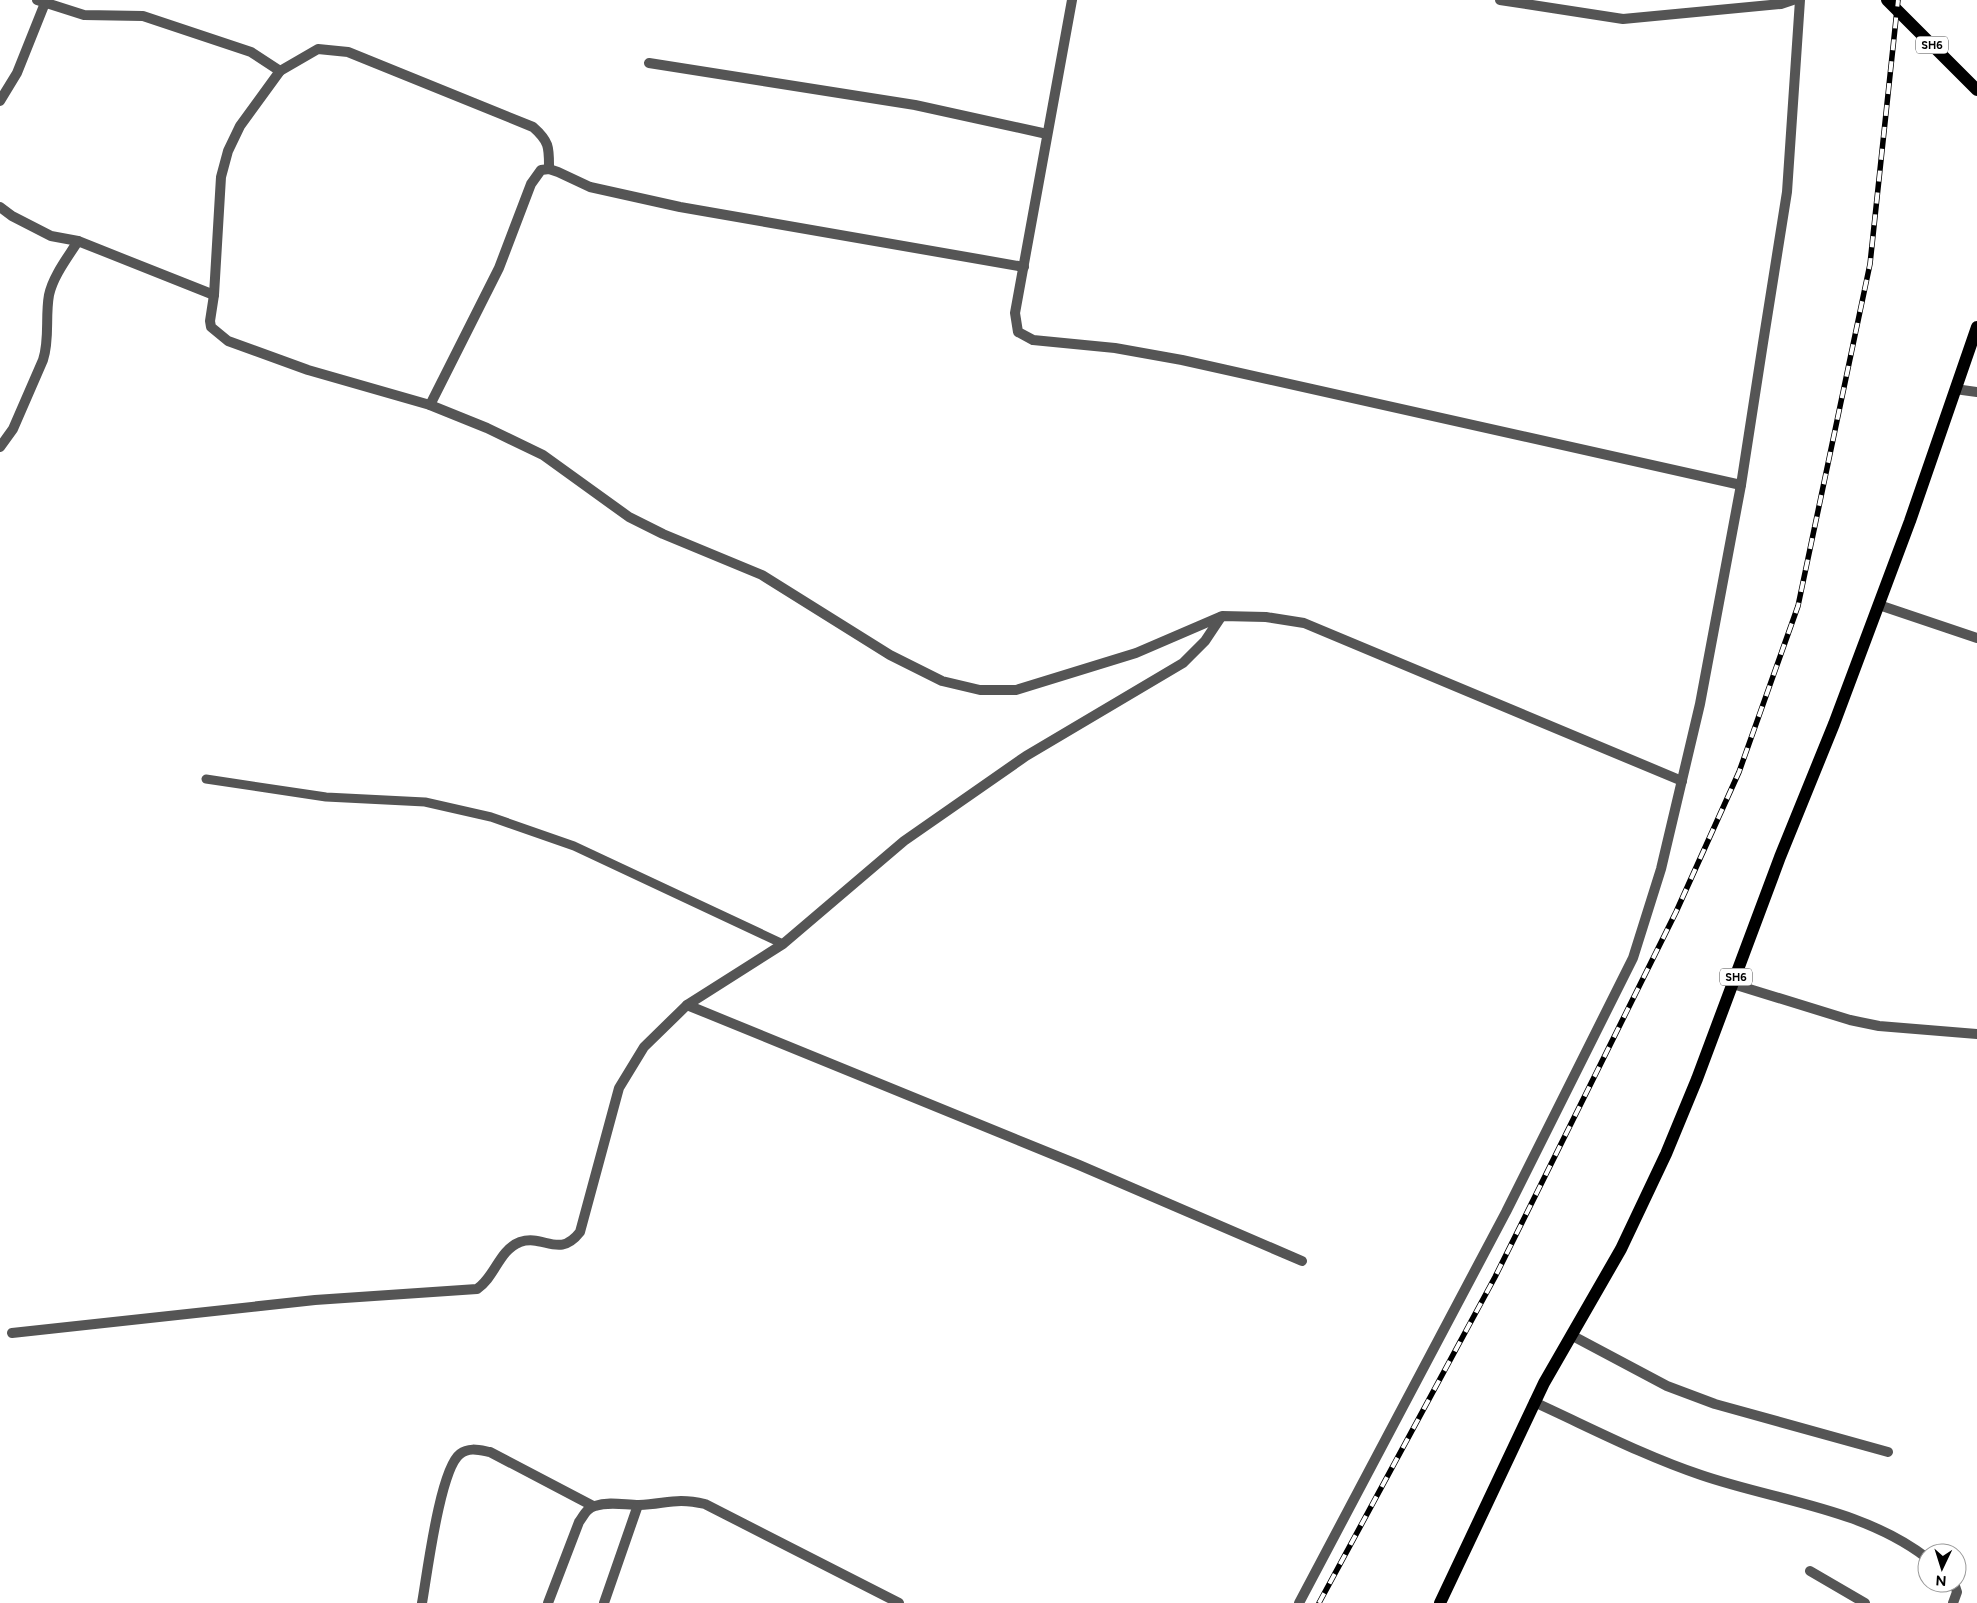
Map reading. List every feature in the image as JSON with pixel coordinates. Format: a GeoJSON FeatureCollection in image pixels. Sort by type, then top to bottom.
{"type":"FeatureCollection","features":[{"type":"Feature","properties":{"kind":"main road","name":"SH6"},"geometry":{"type":"LineString","coordinates":[[1886,0],[1977,90]]}},
{"type":"Feature","properties":{"kind":"main road","name":"SH6"},"geometry":{"type":"LineString","coordinates":[[1440,1603],[1534,1402],[1621,1249],[1666,1154],[1733,984],[1780,856],[1834,724],[1879,605],[1977,326]]}},
{"type":"Feature","properties":{"kind":"street"},"geometry":{"type":"LineString","coordinates":[[1072,0],[1024,267],[1015,323],[1018,332],[1033,340],[1115,348],[1182,360],[1741,485]]}},
{"type":"Feature","properties":{"kind":"street"},"geometry":{"type":"LineString","coordinates":[[1500,0],[1623,19],[1782,4],[1794,0]]}},
{"type":"Feature","properties":{"kind":"street"},"geometry":{"type":"LineString","coordinates":[[1299,1603],[1506,1212],[1633,958],[1662,869],[1700,704],[1741,485],[1787,192],[1800,0]]}},
{"type":"Feature","properties":{"kind":"street"},"geometry":{"type":"LineString","coordinates":[[0,102],[17,73],[41,1],[84,15],[143,16],[251,52],[280,71]]}},
{"type":"Feature","properties":{"kind":"street"},"geometry":{"type":"LineString","coordinates":[[549,169],[548,144],[544,137],[533,127],[348,52],[318,49],[280,71],[240,126],[228,151],[221,177],[211,327],[228,341],[308,370],[430,405],[488,428],[543,456],[629,517],[663,534],[762,575],[890,655],[942,681],[980,690],[1016,690],[1136,653],[1222,616],[1266,617],[1304,623],[1682,781]]}},
{"type":"Feature","properties":{"kind":"street"},"geometry":{"type":"LineString","coordinates":[[649,63],[915,105],[1048,134]]}},
{"type":"Feature","properties":{"kind":"street"},"geometry":{"type":"LineString","coordinates":[[430,405],[499,268],[532,184],[541,170],[549,169],[590,187],[680,207],[1024,267]]}},
{"type":"Feature","properties":{"kind":"street"},"geometry":{"type":"LineString","coordinates":[[0,207],[12,216],[51,236],[78,241],[214,295]]}},
{"type":"Feature","properties":{"kind":"street"},"geometry":{"type":"LineString","coordinates":[[0,447],[12,429],[46,349],[52,284],[78,241]]}},
{"type":"Feature","properties":{"kind":"street"},"geometry":{"type":"LineString","coordinates":[[1955,389],[1977,392]]}},
{"type":"Feature","properties":{"kind":"street"},"geometry":{"type":"LineString","coordinates":[[1879,605],[1977,638]]}},
{"type":"Feature","properties":{"kind":"street"},"geometry":{"type":"LineString","coordinates":[[12,1333],[315,1300],[477,1289],[487,1282],[510,1248],[522,1242],[563,1245],[574,1240],[580,1232],[619,1088],[644,1047],[687,1005],[783,944],[912,835],[1026,756],[1183,663],[1205,641],[1222,616]]}},
{"type":"Feature","properties":{"kind":"street"},"geometry":{"type":"LineString","coordinates":[[1733,984],[1850,1020],[1879,1026],[1977,1034]]}},
{"type":"Feature","properties":{"kind":"street"},"geometry":{"type":"LineString","coordinates":[[687,1005],[1079,1165],[1302,1261]]}},
{"type":"Feature","properties":{"kind":"street"},"geometry":{"type":"LineString","coordinates":[[1571,1335],[1667,1386],[1715,1404],[1888,1452]]}},
{"type":"Feature","properties":{"kind":"street"},"geometry":{"type":"LineString","coordinates":[[1534,1402],[1698,1475],[1748,1491],[1846,1515],[1908,1544],[1917,1551]]}},
{"type":"Feature","properties":{"kind":"street"},"geometry":{"type":"LineString","coordinates":[[422,1603],[442,1493],[449,1471],[459,1454],[473,1449],[490,1452],[593,1506]]}},
{"type":"Feature","properties":{"kind":"street"},"geometry":{"type":"LineString","coordinates":[[548,1603],[579,1522],[593,1506],[686,1499],[705,1504],[899,1603]]}},
{"type":"Feature","properties":{"kind":"street"},"geometry":{"type":"LineString","coordinates":[[604,1603],[638,1504]]}},
{"type":"Feature","properties":{"kind":"street"},"geometry":{"type":"LineString","coordinates":[[1810,1571],[1865,1603]]}},
{"type":"Feature","properties":{"kind":"lane"},"geometry":{"type":"LineString","coordinates":[[206,779],[326,797],[424,802],[491,817],[574,846],[783,944]]}},
{"type":"Feature","properties":{"kind":"railway"},"geometry":{"type":"LineString","coordinates":[[1319,1603],[1495,1277],[1676,912],[1739,772],[1798,606],[1870,264],[1898,0]]}}]}
